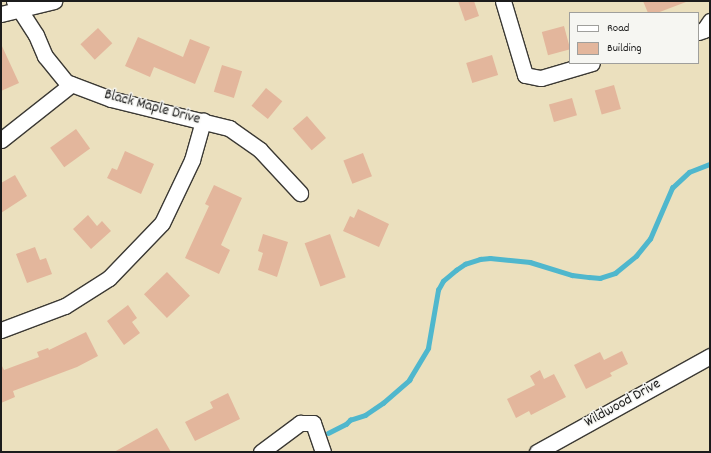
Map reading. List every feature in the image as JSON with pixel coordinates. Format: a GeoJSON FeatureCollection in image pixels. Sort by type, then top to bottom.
{"type":"FeatureCollection","features":[{"type":"Feature","properties":{"kind":"street"},"geometry":{"type":"LineString","coordinates":[[1,14],[17,5],[54,1]]}},
{"type":"Feature","properties":{"kind":"street"},"geometry":{"type":"LineString","coordinates":[[503,1],[525,75],[541,78],[589,64]]}},
{"type":"Feature","properties":{"kind":"street","name":"Black Maple Drive"},"geometry":{"type":"LineString","coordinates":[[17,5],[36,35],[45,56],[66,82],[111,99],[230,128],[260,150],[300,193]]}},
{"type":"Feature","properties":{"kind":"street"},"geometry":{"type":"LineString","coordinates":[[1,140],[72,84]]}},
{"type":"Feature","properties":{"kind":"street"},"geometry":{"type":"LineString","coordinates":[[1,330],[65,306],[109,278],[162,222],[192,160],[203,121]]}},
{"type":"Feature","properties":{"kind":"street","name":"Wildwood Drive"},"geometry":{"type":"LineString","coordinates":[[537,452],[554,448],[710,356]]}},
{"type":"Feature","properties":{"kind":"street"},"geometry":{"type":"LineString","coordinates":[[261,452],[300,423],[313,423],[323,452]]}},
{"type":"Feature","properties":{"kind":"building"},"geometry":{"type":"Polygon","coordinates":[[[458,1],[474,1],[479,16],[465,21],[458,1]]]}},
{"type":"Feature","properties":{"kind":"building"},"geometry":{"type":"Polygon","coordinates":[[[643,1],[686,2],[660,12],[648,12],[643,1]]]}},
{"type":"Feature","properties":{"kind":"building"},"geometry":{"type":"Polygon","coordinates":[[[564,26],[569,50],[548,55],[542,32],[564,26]]]}},
{"type":"Feature","properties":{"kind":"building"},"geometry":{"type":"Polygon","coordinates":[[[98,28],[112,43],[95,60],[80,44],[98,28]]]}},
{"type":"Feature","properties":{"kind":"building"},"geometry":{"type":"Polygon","coordinates":[[[138,37],[183,57],[190,39],[210,47],[195,84],[154,67],[150,77],[125,66],[138,37]]]}},
{"type":"Feature","properties":{"kind":"building"},"geometry":{"type":"Polygon","coordinates":[[[1,44],[19,83],[1,91],[1,44]]]}},
{"type":"Feature","properties":{"kind":"building"},"geometry":{"type":"Polygon","coordinates":[[[492,55],[498,75],[472,83],[466,63],[492,55]]]}},
{"type":"Feature","properties":{"kind":"building"},"geometry":{"type":"Polygon","coordinates":[[[222,65],[242,71],[234,98],[214,92],[222,65]]]}},
{"type":"Feature","properties":{"kind":"building"},"geometry":{"type":"Polygon","coordinates":[[[614,85],[621,109],[602,115],[595,91],[614,85]]]}},
{"type":"Feature","properties":{"kind":"building"},"geometry":{"type":"Polygon","coordinates":[[[266,88],[282,101],[268,119],[252,106],[266,88]]]}},
{"type":"Feature","properties":{"kind":"building"},"geometry":{"type":"Polygon","coordinates":[[[572,98],[577,115],[554,122],[549,105],[572,98]]]}},
{"type":"Feature","properties":{"kind":"building"},"geometry":{"type":"Polygon","coordinates":[[[307,116],[326,138],[312,150],[293,128],[307,116]]]}},
{"type":"Feature","properties":{"kind":"building"},"geometry":{"type":"Polygon","coordinates":[[[76,129],[90,148],[64,167],[50,148],[76,129]]]}},
{"type":"Feature","properties":{"kind":"building"},"geometry":{"type":"Polygon","coordinates":[[[125,151],[154,164],[141,194],[107,178],[112,168],[117,170],[125,151]]]}},
{"type":"Feature","properties":{"kind":"building"},"geometry":{"type":"Polygon","coordinates":[[[363,153],[372,176],[352,184],[343,161],[363,153]]]}},
{"type":"Feature","properties":{"kind":"building"},"geometry":{"type":"Polygon","coordinates":[[[15,175],[27,196],[1,213],[1,183],[15,175]]]}},
{"type":"Feature","properties":{"kind":"building"},"geometry":{"type":"Polygon","coordinates":[[[214,185],[242,198],[221,245],[230,250],[219,274],[185,258],[209,206],[205,204],[214,185]]]}},
{"type":"Feature","properties":{"kind":"building"},"geometry":{"type":"Polygon","coordinates":[[[358,209],[389,224],[379,247],[343,231],[350,216],[354,218],[358,209]]]}},
{"type":"Feature","properties":{"kind":"building"},"geometry":{"type":"Polygon","coordinates":[[[88,215],[97,226],[102,221],[111,231],[91,249],[73,229],[88,215]]]}},
{"type":"Feature","properties":{"kind":"building"},"geometry":{"type":"Polygon","coordinates":[[[263,234],[288,242],[277,277],[258,270],[263,253],[258,251],[263,234]]]}},
{"type":"Feature","properties":{"kind":"building"},"geometry":{"type":"Polygon","coordinates":[[[330,234],[346,277],[320,286],[305,243],[330,234]]]}},
{"type":"Feature","properties":{"kind":"building"},"geometry":{"type":"Polygon","coordinates":[[[35,247],[40,260],[46,258],[52,274],[27,283],[16,254],[35,247]]]}},
{"type":"Feature","properties":{"kind":"building"},"geometry":{"type":"Polygon","coordinates":[[[167,272],[190,296],[167,318],[144,294],[167,272]]]}},
{"type":"Feature","properties":{"kind":"building"},"geometry":{"type":"Polygon","coordinates":[[[128,305],[137,318],[132,322],[140,333],[124,345],[107,321],[128,305]]]}},
{"type":"Feature","properties":{"kind":"building"},"geometry":{"type":"Polygon","coordinates":[[[86,332],[98,356],[77,367],[13,391],[15,397],[1,403],[1,364],[4,370],[39,357],[37,352],[48,348],[49,350],[86,332]]]}},
{"type":"Feature","properties":{"kind":"building"},"geometry":{"type":"Polygon","coordinates":[[[622,351],[628,364],[610,373],[612,376],[586,389],[574,365],[600,352],[604,360],[622,351]]]}},
{"type":"Feature","properties":{"kind":"building"},"geometry":{"type":"Polygon","coordinates":[[[540,370],[544,379],[554,374],[566,397],[531,415],[529,411],[516,418],[507,399],[535,385],[530,376],[540,370]]]}},
{"type":"Feature","properties":{"kind":"building"},"geometry":{"type":"Polygon","coordinates":[[[228,393],[240,419],[195,441],[185,422],[213,408],[210,402],[228,393]]]}},
{"type":"Feature","properties":{"kind":"building"},"geometry":{"type":"Polygon","coordinates":[[[157,428],[171,452],[114,452],[157,428]]]}},
{"type":"Feature","properties":{"kind":"waterway"},"geometry":{"type":"LineString","coordinates":[[328,433],[346,424],[350,420],[365,415],[383,403],[409,380],[428,348],[438,290],[443,281],[456,270],[465,264],[480,259],[490,258],[530,262],[572,275],[600,278],[615,273],[636,256],[650,239],[672,188],[689,172],[710,164]]}}]}
